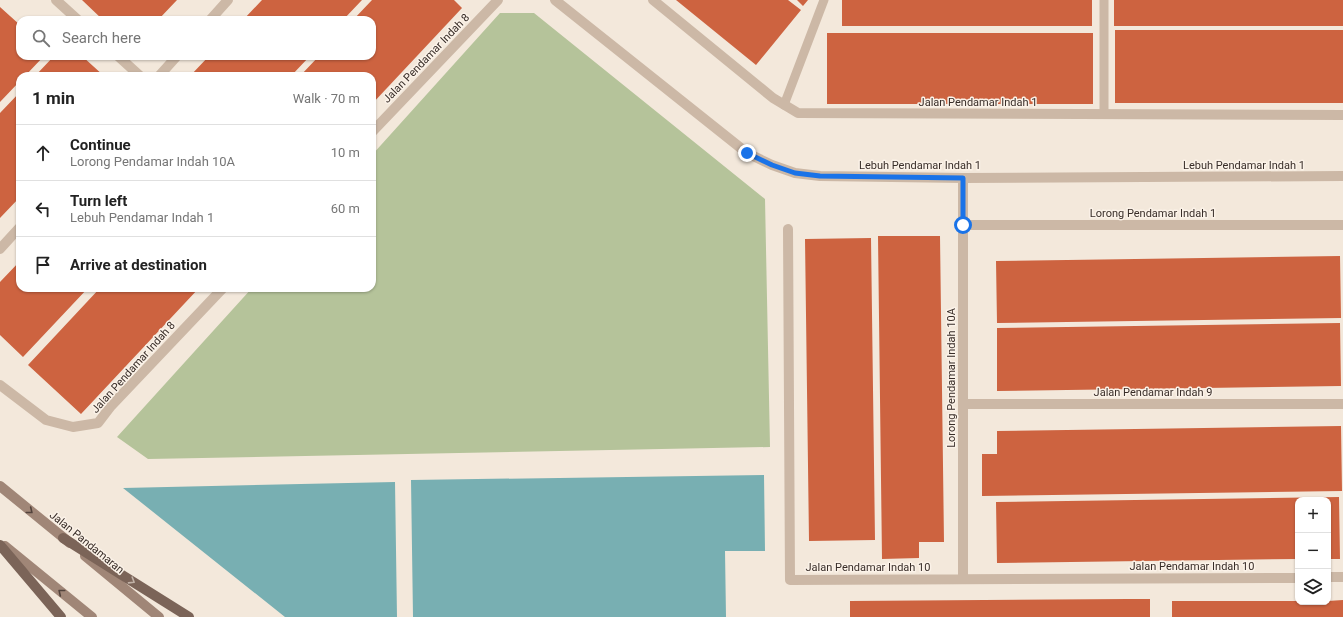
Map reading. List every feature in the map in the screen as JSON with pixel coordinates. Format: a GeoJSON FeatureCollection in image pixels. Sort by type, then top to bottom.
{"type":"FeatureCollection","features":[{"type":"Feature","properties":{"kind":"main road","name":"Jalan Pandamaran"},"geometry":{"type":"LineString","coordinates":[[0,486],[159,617]]}},
{"type":"Feature","properties":{"kind":"main road"},"geometry":{"type":"LineString","coordinates":[[63,538],[189,617]]}},
{"type":"Feature","properties":{"kind":"main road"},"geometry":{"type":"LineString","coordinates":[[0,544],[61,617]]}},
{"type":"Feature","properties":{"kind":"main road"},"geometry":{"type":"LineString","coordinates":[[0,544],[92,617]]}},
{"type":"Feature","properties":{"kind":"street"},"geometry":{"type":"LineString","coordinates":[[56,0],[74,16]]}},
{"type":"Feature","properties":{"kind":"street"},"geometry":{"type":"LineString","coordinates":[[214,16],[228,0]]}},
{"type":"Feature","properties":{"kind":"street","name":"Jalan Pendamar Indah 8"},"geometry":{"type":"LineString","coordinates":[[376,128],[498,0]]}},
{"type":"Feature","properties":{"kind":"street","name":"Lebuh Pendamar Indah 1"},"geometry":{"type":"LineString","coordinates":[[555,0],[747,153],[772,165],[795,173],[820,176],[963,178],[1343,176]]}},
{"type":"Feature","properties":{"kind":"street","name":"Jalan Pendamar Indah 1"},"geometry":{"type":"LineString","coordinates":[[653,0],[773,98],[798,113],[1343,115]]}},
{"type":"Feature","properties":{"kind":"street"},"geometry":{"type":"LineString","coordinates":[[122,60],[136,72]]}},
{"type":"Feature","properties":{"kind":"street"},"geometry":{"type":"LineString","coordinates":[[163,72],[173,60]]}},
{"type":"Feature","properties":{"kind":"street","name":"Lorong Pendamar Indah 10A"},"geometry":{"type":"LineString","coordinates":[[963,178],[963,579]]}},
{"type":"Feature","properties":{"kind":"street","name":"Lorong Pendamar Indah 1"},"geometry":{"type":"LineString","coordinates":[[963,225],[1343,225]]}},
{"type":"Feature","properties":{"kind":"street","name":"Jalan Pendamar Indah 10"},"geometry":{"type":"LineString","coordinates":[[788,229],[790,580],[1295,578]]}},
{"type":"Feature","properties":{"kind":"street"},"geometry":{"type":"LineString","coordinates":[[0,249],[16,231]]}},
{"type":"Feature","properties":{"kind":"street","name":"Jalan Pendamar Indah 8"},"geometry":{"type":"LineString","coordinates":[[0,385],[46,420],[73,427],[98,423],[111,406],[219,292]]}},
{"type":"Feature","properties":{"kind":"street","name":"Jalan Pendamar Indah 9"},"geometry":{"type":"LineString","coordinates":[[963,404],[1343,404]]}},
{"type":"Feature","properties":{"kind":"street"},"geometry":{"type":"LineString","coordinates":[[1331,578],[1343,577]]}},
{"type":"Feature","properties":{"kind":"lane"},"geometry":{"type":"LineString","coordinates":[[784,105],[824,0]]}},
{"type":"Feature","properties":{"kind":"lane"},"geometry":{"type":"LineString","coordinates":[[1104,0],[1104,114]]}},
{"type":"Feature","properties":{"kind":"green space"},"geometry":{"type":"Polygon","coordinates":[[[500,13],[534,13],[765,199],[770,447],[148,459],[117,437],[248,292],[376,292],[376,151],[500,13]]]}},
{"type":"Feature","properties":{"kind":"water"},"geometry":{"type":"Polygon","coordinates":[[[764,475],[765,551],[725,551],[726,617],[413,617],[411,480],[764,475]]]}},
{"type":"Feature","properties":{"kind":"water"},"geometry":{"type":"Polygon","coordinates":[[[395,482],[397,617],[285,617],[123,488],[395,482]]]}},
{"type":"Feature","properties":{"kind":"building"},"geometry":{"type":"Polygon","coordinates":[[[82,0],[177,0],[162,16],[99,16],[82,0]]]}},
{"type":"Feature","properties":{"kind":"building"},"geometry":{"type":"Polygon","coordinates":[[[262,0],[362,0],[347,16],[247,16],[262,0]]]}},
{"type":"Feature","properties":{"kind":"building"},"geometry":{"type":"Polygon","coordinates":[[[372,0],[454,0],[462,8],[376,100],[376,72],[304,72],[315,60],[376,60],[376,16],[357,16],[372,0]]]}},
{"type":"Feature","properties":{"kind":"building"},"geometry":{"type":"Polygon","coordinates":[[[676,0],[788,0],[801,10],[756,65],[676,0]]]}},
{"type":"Feature","properties":{"kind":"building"},"geometry":{"type":"Polygon","coordinates":[[[797,0],[808,0],[803,6],[797,0]]]}},
{"type":"Feature","properties":{"kind":"building"},"geometry":{"type":"Polygon","coordinates":[[[842,0],[1092,0],[1092,26],[842,26],[842,0]]]}},
{"type":"Feature","properties":{"kind":"building"},"geometry":{"type":"Polygon","coordinates":[[[1114,0],[1343,0],[1343,26],[1114,26],[1114,0]]]}},
{"type":"Feature","properties":{"kind":"building"},"geometry":{"type":"Polygon","coordinates":[[[0,7],[16,21],[16,60],[40,60],[29,72],[16,72],[16,85],[0,102],[0,7]]]}},
{"type":"Feature","properties":{"kind":"building"},"geometry":{"type":"Polygon","coordinates":[[[1115,30],[1343,30],[1343,103],[1115,103],[1115,30]]]}},
{"type":"Feature","properties":{"kind":"building"},"geometry":{"type":"Polygon","coordinates":[[[827,33],[1093,33],[1093,104],[827,104],[827,33]]]}},
{"type":"Feature","properties":{"kind":"building"},"geometry":{"type":"Polygon","coordinates":[[[50,60],[86,60],[100,72],[39,72],[50,60]]]}},
{"type":"Feature","properties":{"kind":"building"},"geometry":{"type":"Polygon","coordinates":[[[205,60],[306,60],[295,72],[194,72],[205,60]]]}},
{"type":"Feature","properties":{"kind":"building"},"geometry":{"type":"Polygon","coordinates":[[[16,96],[16,201],[0,218],[0,113],[16,96]]]}},
{"type":"Feature","properties":{"kind":"building"},"geometry":{"type":"Polygon","coordinates":[[[878,236],[940,236],[944,542],[919,542],[919,558],[882,559],[878,236]]]}},
{"type":"Feature","properties":{"kind":"building"},"geometry":{"type":"Polygon","coordinates":[[[871,238],[875,540],[809,541],[805,239],[871,238]]]}},
{"type":"Feature","properties":{"kind":"building"},"geometry":{"type":"Polygon","coordinates":[[[1340,256],[1341,318],[997,323],[996,261],[1340,256]]]}},
{"type":"Feature","properties":{"kind":"building"},"geometry":{"type":"Polygon","coordinates":[[[16,265],[16,292],[84,292],[23,357],[0,335],[0,282],[16,265]]]}},
{"type":"Feature","properties":{"kind":"building"},"geometry":{"type":"Polygon","coordinates":[[[96,292],[195,292],[81,414],[28,365],[96,292]]]}},
{"type":"Feature","properties":{"kind":"building"},"geometry":{"type":"Polygon","coordinates":[[[1340,323],[1341,386],[997,391],[997,328],[1340,323]]]}},
{"type":"Feature","properties":{"kind":"building"},"geometry":{"type":"Polygon","coordinates":[[[1341,426],[1342,491],[982,496],[982,454],[997,454],[997,431],[1341,426]]]}},
{"type":"Feature","properties":{"kind":"building"},"geometry":{"type":"Polygon","coordinates":[[[1331,497],[1339,497],[1340,559],[1331,559],[1331,497]]]}},
{"type":"Feature","properties":{"kind":"building"},"geometry":{"type":"Polygon","coordinates":[[[1295,498],[1295,559],[997,563],[996,502],[1295,498]]]}},
{"type":"Feature","properties":{"kind":"building"},"geometry":{"type":"Polygon","coordinates":[[[1150,599],[1150,617],[850,617],[850,601],[1150,599]]]}},
{"type":"Feature","properties":{"kind":"building"},"geometry":{"type":"Polygon","coordinates":[[[1343,600],[1343,617],[1172,617],[1172,601],[1295,601],[1295,605],[1331,605],[1331,601],[1343,600]]]}},
{"type":"Feature","properties":{"kind":"route"},"geometry":{"type":"LineString","coordinates":[[747,153],[772,165],[795,173],[820,176],[963,178],[963,225]]}}]}
